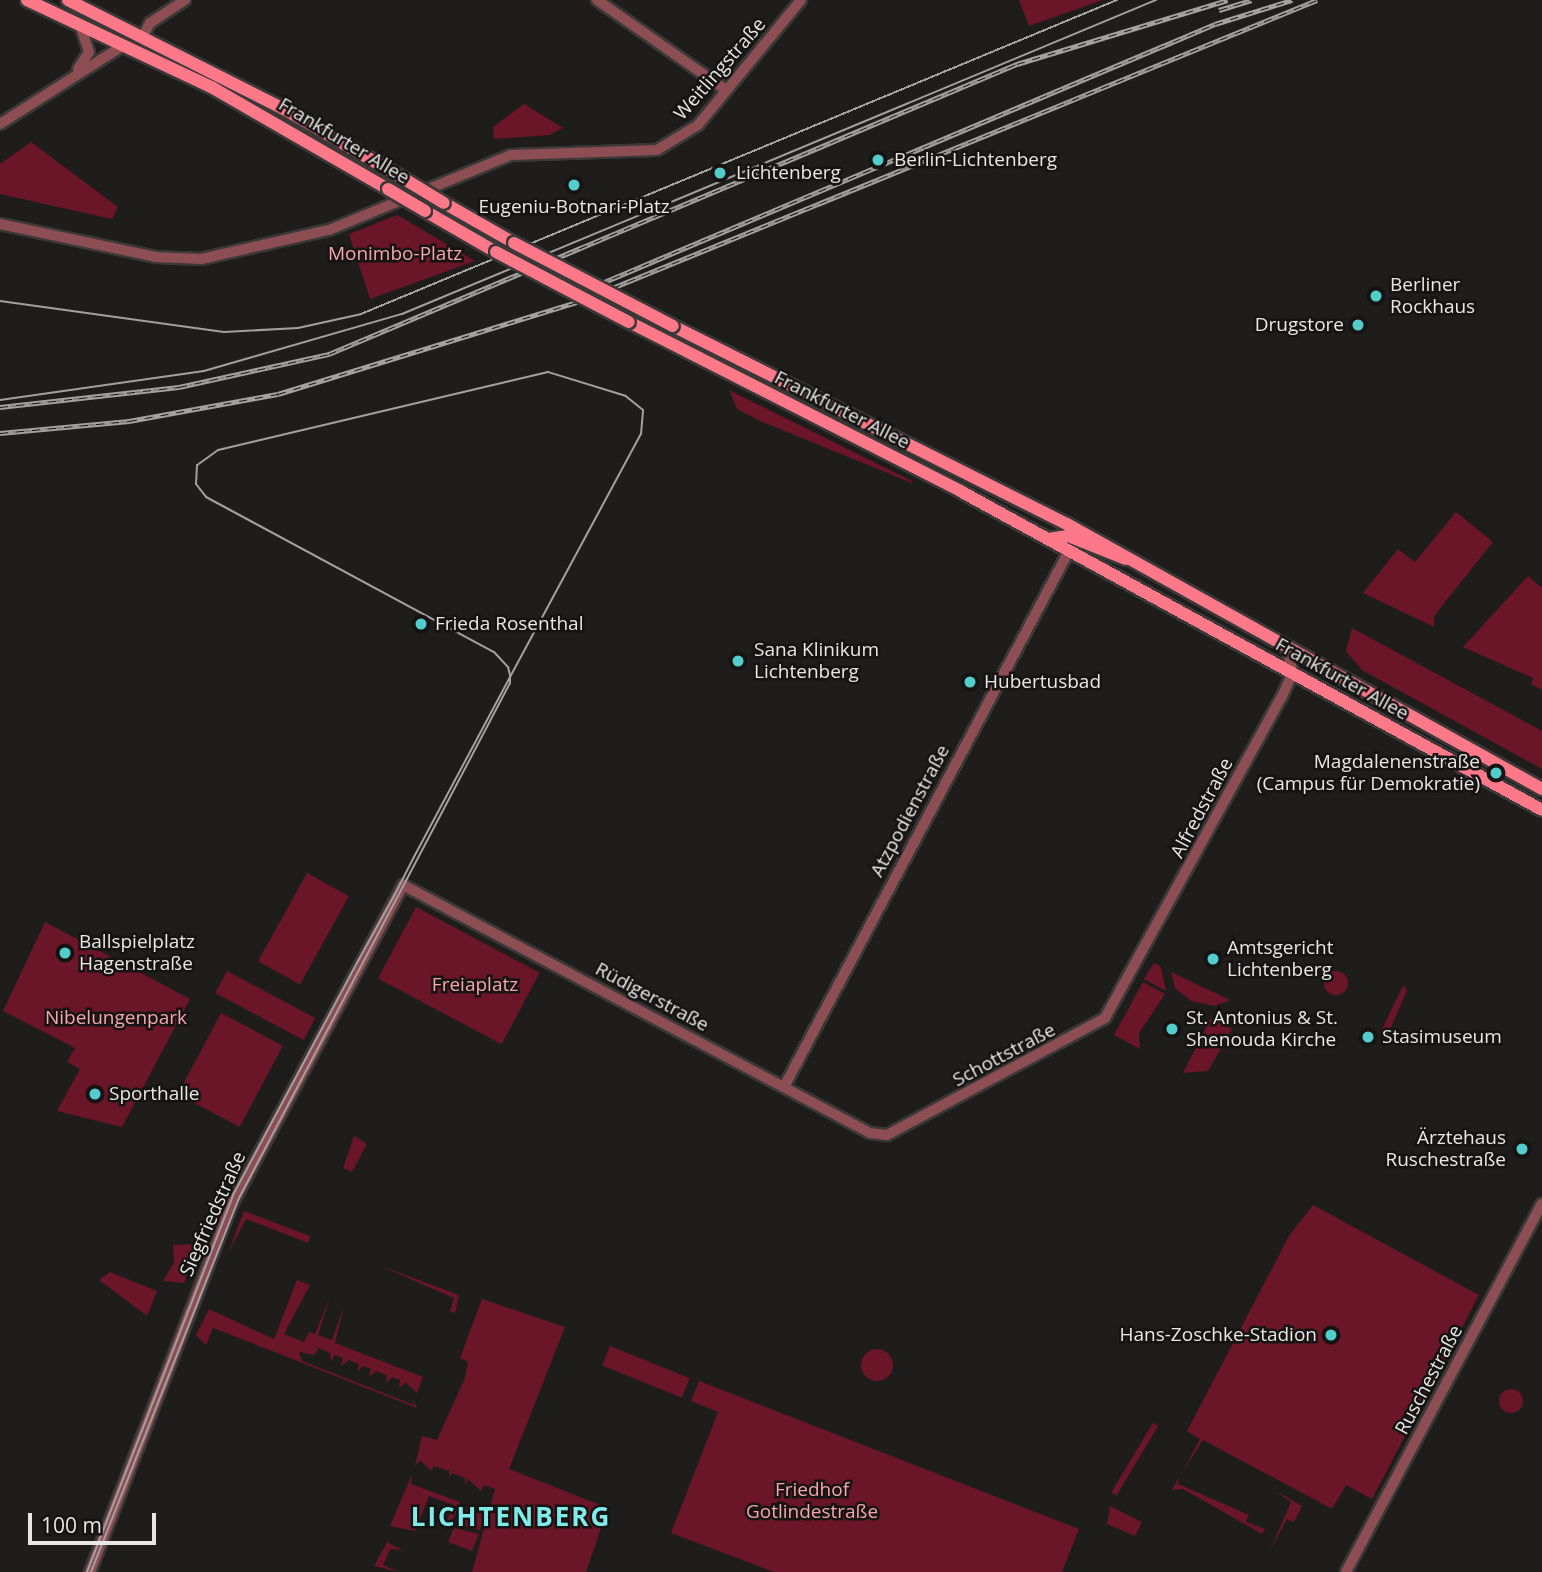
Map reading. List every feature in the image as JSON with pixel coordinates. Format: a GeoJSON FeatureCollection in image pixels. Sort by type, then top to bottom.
{"type":"FeatureCollection","features":[{"type":"Feature","properties":{"kind":"main road","name":"Frankfurter Allee"},"geometry":{"type":"LineString","coordinates":[[27,0],[124,45],[388,188],[496,253],[1048,539],[1542,810]]}},
{"type":"Feature","properties":{"kind":"main road","name":"Frankfurter Allee"},"geometry":{"type":"LineString","coordinates":[[68,0],[143,36],[514,243],[1136,561],[1284,641],[1542,789]]}},
{"type":"Feature","properties":{"kind":"main road"},"geometry":{"type":"LineString","coordinates":[[1048,539],[1068,536],[1108,556],[1136,561]]}},
{"type":"Feature","properties":{"kind":"main road"},"geometry":{"type":"LineString","coordinates":[[1069,551],[1080,549],[1115,567],[1136,561]]}},
{"type":"Feature","properties":{"kind":"main road"},"geometry":{"type":"LineString","coordinates":[[1136,561],[1137,588]]}},
{"type":"Feature","properties":{"kind":"street"},"geometry":{"type":"LineString","coordinates":[[143,36],[150,23],[185,0]]}},
{"type":"Feature","properties":{"kind":"street"},"geometry":{"type":"LineString","coordinates":[[597,0],[726,90]]}},
{"type":"Feature","properties":{"kind":"street","name":"Weitlingstraße"},"geometry":{"type":"LineString","coordinates":[[0,224],[156,257],[201,259],[329,230],[491,162],[549,149],[657,150],[686,135],[801,0]]}},
{"type":"Feature","properties":{"kind":"street"},"geometry":{"type":"LineString","coordinates":[[73,75],[89,52],[80,24]]}},
{"type":"Feature","properties":{"kind":"street"},"geometry":{"type":"LineString","coordinates":[[0,124],[73,75],[124,45]]}},
{"type":"Feature","properties":{"kind":"street","name":"Atzpodienstraße"},"geometry":{"type":"LineString","coordinates":[[783,1087],[1069,551]]}},
{"type":"Feature","properties":{"kind":"street"},"geometry":{"type":"LineString","coordinates":[[1284,641],[1293,673]]}},
{"type":"Feature","properties":{"kind":"street","name":"Alfredstraße"},"geometry":{"type":"LineString","coordinates":[[1125,989],[1293,673]]}},
{"type":"Feature","properties":{"kind":"street","name":"Rüdigerstraße"},"geometry":{"type":"LineString","coordinates":[[402,885],[870,1133],[887,1135]]}},
{"type":"Feature","properties":{"kind":"street","name":"Siegfriedstraße"},"geometry":{"type":"LineString","coordinates":[[90,1572],[231,1206],[402,885]]}},
{"type":"Feature","properties":{"kind":"street","name":"Schottstraße"},"geometry":{"type":"LineString","coordinates":[[887,1135],[1091,1029],[1125,989]]}},
{"type":"Feature","properties":{"kind":"street","name":"Ruschestraße"},"geometry":{"type":"LineString","coordinates":[[1346,1572],[1542,1204]]}},
{"type":"Feature","properties":{"kind":"green space"},"geometry":{"type":"Polygon","coordinates":[[[1019,0],[1103,0],[1029,26],[1019,0]]]}},
{"type":"Feature","properties":{"kind":"green space"},"geometry":{"type":"Polygon","coordinates":[[[524,104],[563,128],[549,135],[494,139],[493,127],[524,104]]]}},
{"type":"Feature","properties":{"kind":"green space"},"geometry":{"type":"Polygon","coordinates":[[[31,142],[118,207],[112,219],[0,194],[0,164],[31,142]]]}},
{"type":"Feature","properties":{"kind":"green space","name":"Monimbo-Platz"},"geometry":{"type":"Polygon","coordinates":[[[397,215],[475,261],[370,299],[349,234],[397,215]]]}},
{"type":"Feature","properties":{"kind":"green space"},"geometry":{"type":"Polygon","coordinates":[[[729,390],[912,483],[760,421],[737,409],[729,390]]]}},
{"type":"Feature","properties":{"kind":"green space"},"geometry":{"type":"Polygon","coordinates":[[[1456,512],[1493,542],[1434,616],[1434,627],[1363,593],[1398,549],[1415,562],[1456,512]]]}},
{"type":"Feature","properties":{"kind":"green space"},"geometry":{"type":"Polygon","coordinates":[[[1528,576],[1542,588],[1542,690],[1531,684],[1533,678],[1463,647],[1528,576]]]}},
{"type":"Feature","properties":{"kind":"green space"},"geometry":{"type":"Polygon","coordinates":[[[1352,628],[1542,731],[1542,769],[1362,670],[1346,651],[1352,628]]]}},
{"type":"Feature","properties":{"kind":"green space"},"geometry":{"type":"Polygon","coordinates":[[[307,873],[349,896],[300,985],[258,961],[307,873]]]}},
{"type":"Feature","properties":{"kind":"green space","name":"Freiaplatz"},"geometry":{"type":"Polygon","coordinates":[[[416,907],[540,973],[502,1044],[378,979],[416,907]]]}},
{"type":"Feature","properties":{"kind":"green space","name":"Nibelungenpark"},"geometry":{"type":"Polygon","coordinates":[[[45,922],[190,999],[122,1127],[57,1111],[80,1069],[67,1062],[75,1048],[3,1011],[45,922]]]}},
{"type":"Feature","properties":{"kind":"green space"},"geometry":{"type":"Polygon","coordinates":[[[1154,963],[1161,967],[1166,991],[1144,979],[1154,963]]]}},
{"type":"Feature","properties":{"kind":"green space"},"geometry":{"type":"Polygon","coordinates":[[[227,971],[315,1018],[304,1040],[215,993],[227,971]]]}},
{"type":"Feature","properties":{"kind":"green space"},"geometry":{"type":"Polygon","coordinates":[[[1336,971],[1344,975],[1348,983],[1344,991],[1336,995],[1328,991],[1324,983],[1328,975],[1336,971]]]}},
{"type":"Feature","properties":{"kind":"green space"},"geometry":{"type":"Polygon","coordinates":[[[1171,972],[1230,1000],[1215,1006],[1191,1001],[1175,988],[1171,972]]]}},
{"type":"Feature","properties":{"kind":"green space"},"geometry":{"type":"Polygon","coordinates":[[[1143,982],[1165,994],[1139,1033],[1140,1049],[1114,1035],[1143,982]]]}},
{"type":"Feature","properties":{"kind":"green space"},"geometry":{"type":"Polygon","coordinates":[[[1403,986],[1407,990],[1387,1037],[1380,1033],[1403,986]]]}},
{"type":"Feature","properties":{"kind":"green space"},"geometry":{"type":"Polygon","coordinates":[[[221,1013],[283,1046],[240,1127],[178,1094],[221,1013]]]}},
{"type":"Feature","properties":{"kind":"green space"},"geometry":{"type":"Polygon","coordinates":[[[1211,1018],[1232,1029],[1208,1071],[1183,1073],[1211,1018]]]}},
{"type":"Feature","properties":{"kind":"green space"},"geometry":{"type":"Polygon","coordinates":[[[354,1136],[367,1144],[352,1172],[343,1168],[354,1136]]]}},
{"type":"Feature","properties":{"kind":"green space","name":"Hans-Zoschke-Stadion"},"geometry":{"type":"Polygon","coordinates":[[[1313,1205],[1479,1295],[1372,1499],[1346,1485],[1332,1509],[1203,1440],[1182,1473],[1200,1439],[1187,1431],[1289,1236],[1313,1205]]]}},
{"type":"Feature","properties":{"kind":"green space"},"geometry":{"type":"Polygon","coordinates":[[[244,1211],[310,1236],[308,1243],[246,1219],[228,1253],[244,1211]]]}},
{"type":"Feature","properties":{"kind":"green space"},"geometry":{"type":"Polygon","coordinates":[[[200,1244],[184,1283],[163,1281],[174,1263],[173,1245],[200,1244]]]}},
{"type":"Feature","properties":{"kind":"green space"},"geometry":{"type":"Polygon","coordinates":[[[378,1265],[459,1295],[455,1313],[450,1311],[454,1298],[378,1265]]]}},
{"type":"Feature","properties":{"kind":"green space"},"geometry":{"type":"Polygon","coordinates":[[[110,1272],[157,1291],[147,1316],[99,1280],[110,1272]]]}},
{"type":"Feature","properties":{"kind":"green space"},"geometry":{"type":"Polygon","coordinates":[[[297,1280],[310,1285],[284,1334],[304,1342],[309,1332],[315,1334],[330,1297],[318,1335],[332,1340],[344,1306],[335,1343],[423,1377],[417,1393],[406,1383],[399,1388],[400,1380],[392,1377],[386,1383],[387,1375],[376,1371],[369,1377],[371,1369],[363,1366],[357,1372],[359,1364],[349,1360],[341,1366],[343,1358],[335,1355],[331,1362],[330,1353],[319,1348],[314,1355],[299,1352],[302,1361],[414,1405],[413,1399],[417,1408],[213,1328],[206,1345],[196,1335],[209,1309],[274,1339],[297,1280]]]}},
{"type":"Feature","properties":{"kind":"green space"},"geometry":{"type":"Polygon","coordinates":[[[482,1299],[565,1327],[509,1469],[608,1508],[586,1572],[472,1572],[495,1489],[484,1485],[481,1491],[468,1479],[465,1485],[465,1478],[452,1473],[449,1478],[449,1471],[434,1466],[431,1471],[420,1460],[415,1466],[422,1436],[437,1440],[465,1378],[468,1362],[460,1358],[482,1299]]]}},
{"type":"Feature","properties":{"kind":"green space"},"geometry":{"type":"Polygon","coordinates":[[[610,1346],[690,1378],[682,1398],[602,1365],[610,1346]]]}},
{"type":"Feature","properties":{"kind":"green space"},"geometry":{"type":"Polygon","coordinates":[[[877,1349],[888,1354],[893,1365],[888,1376],[877,1381],[866,1376],[861,1365],[866,1354],[877,1349]]]}},
{"type":"Feature","properties":{"kind":"green space","name":"Friedhof Gotlindestraße"},"geometry":{"type":"Polygon","coordinates":[[[699,1381],[1079,1529],[1062,1572],[774,1572],[671,1533],[718,1412],[691,1401],[699,1381]]]}},
{"type":"Feature","properties":{"kind":"green space"},"geometry":{"type":"Polygon","coordinates":[[[1511,1389],[1520,1392],[1523,1401],[1520,1410],[1511,1413],[1502,1410],[1499,1401],[1502,1392],[1511,1389]]]}},
{"type":"Feature","properties":{"kind":"green space"},"geometry":{"type":"Polygon","coordinates":[[[1153,1423],[1158,1426],[1116,1496],[1111,1492],[1153,1423]]]}},
{"type":"Feature","properties":{"kind":"green space"},"geometry":{"type":"Polygon","coordinates":[[[412,1474],[411,1484],[460,1502],[450,1528],[445,1526],[453,1505],[429,1496],[415,1531],[390,1526],[412,1474]]]}},
{"type":"Feature","properties":{"kind":"green space"},"geometry":{"type":"Polygon","coordinates":[[[1179,1477],[1178,1484],[1249,1515],[1246,1522],[1265,1529],[1262,1534],[1183,1489],[1172,1490],[1179,1477]]]}},
{"type":"Feature","properties":{"kind":"green space"},"geometry":{"type":"Polygon","coordinates":[[[1274,1490],[1302,1506],[1294,1522],[1287,1519],[1270,1550],[1291,1502],[1274,1490]]]}},
{"type":"Feature","properties":{"kind":"green space"},"geometry":{"type":"Polygon","coordinates":[[[469,1506],[484,1515],[480,1530],[458,1525],[469,1506]]]}},
{"type":"Feature","properties":{"kind":"green space"},"geometry":{"type":"Polygon","coordinates":[[[1110,1506],[1142,1522],[1135,1536],[1107,1524],[1110,1506]]]}},
{"type":"Feature","properties":{"kind":"green space"},"geometry":{"type":"Polygon","coordinates":[[[454,1528],[479,1534],[472,1551],[448,1542],[454,1528]]]}},
{"type":"Feature","properties":{"kind":"green space"},"geometry":{"type":"Polygon","coordinates":[[[390,1537],[388,1543],[403,1550],[390,1549],[383,1565],[399,1572],[374,1566],[390,1537]]]}},
{"type":"Feature","properties":{"kind":"tram line"},"geometry":{"type":"LineString","coordinates":[[0,301],[224,332],[298,328],[361,314],[1117,0]]}},
{"type":"Feature","properties":{"kind":"tram line"},"geometry":{"type":"LineString","coordinates":[[0,400],[204,371],[402,314],[1156,0]]}},
{"type":"Feature","properties":{"kind":"tram line"},"geometry":{"type":"LineString","coordinates":[[87,1572],[233,1195],[394,896],[415,855],[510,677],[531,638],[641,434],[643,410],[626,396],[548,372],[218,450],[197,465],[196,484],[206,497],[494,652],[508,667],[510,675],[510,683],[239,1198],[91,1572]]}},
{"type":"Feature","properties":{"kind":"railway"},"geometry":{"type":"LineString","coordinates":[[0,407],[179,387],[329,354],[1017,64],[1228,0]]}},
{"type":"Feature","properties":{"kind":"railway"},"geometry":{"type":"LineString","coordinates":[[1219,10],[1251,0]]}},
{"type":"Feature","properties":{"kind":"railway"},"geometry":{"type":"LineString","coordinates":[[583,291],[1215,24],[1292,0]]}},
{"type":"Feature","properties":{"kind":"railway"},"geometry":{"type":"LineString","coordinates":[[0,433],[129,421],[278,394],[583,300],[1317,0]]}},
{"type":"Feature","properties":{"kind":"place","name":"Berlin-Lichtenberg"},"geometry":{"type":"Point","coordinates":[878,160]}},
{"type":"Feature","properties":{"kind":"place","name":"Lichtenberg"},"geometry":{"type":"Point","coordinates":[720,173]}},
{"type":"Feature","properties":{"kind":"place","name":"Eugeniu-Botnari-Platz"},"geometry":{"type":"Point","coordinates":[574,185]}},
{"type":"Feature","properties":{"kind":"place","name":"Berliner Rockhaus"},"geometry":{"type":"Point","coordinates":[1376,296]}},
{"type":"Feature","properties":{"kind":"place","name":"Drugstore"},"geometry":{"type":"Point","coordinates":[1358,325]}},
{"type":"Feature","properties":{"kind":"place","name":"Frieda Rosenthal"},"geometry":{"type":"Point","coordinates":[421,624]}},
{"type":"Feature","properties":{"kind":"place","name":"Sana Klinikum Lichtenberg"},"geometry":{"type":"Point","coordinates":[738,661]}},
{"type":"Feature","properties":{"kind":"place","name":"Hubertusbad"},"geometry":{"type":"Point","coordinates":[970,682]}},
{"type":"Feature","properties":{"kind":"place","name":"Magdalenenstraße (Campus für Demokratie)"},"geometry":{"type":"Point","coordinates":[1496,773]}},
{"type":"Feature","properties":{"kind":"place","name":"Ballspielplatz Hagenstraße"},"geometry":{"type":"Point","coordinates":[65,953]}},
{"type":"Feature","properties":{"kind":"place","name":"Amtsgericht Lichtenberg"},"geometry":{"type":"Point","coordinates":[1213,959]}},
{"type":"Feature","properties":{"kind":"place","name":"St. Antonius & St. Shenouda Kirche"},"geometry":{"type":"Point","coordinates":[1172,1029]}},
{"type":"Feature","properties":{"kind":"place","name":"Stasimuseum"},"geometry":{"type":"Point","coordinates":[1368,1037]}},
{"type":"Feature","properties":{"kind":"place","name":"Sporthalle"},"geometry":{"type":"Point","coordinates":[95,1094]}},
{"type":"Feature","properties":{"kind":"place","name":"Ärztehaus Ruschestraße"},"geometry":{"type":"Point","coordinates":[1522,1149]}},
{"type":"Feature","properties":{"kind":"place","name":"Hans-Zoschke-Stadion"},"geometry":{"type":"Point","coordinates":[1331,1335]}},
{"type":"Feature","properties":{"kind":"district","name":"LICHTENBERG"},"geometry":{"type":"Point","coordinates":[511,1517]}}]}
